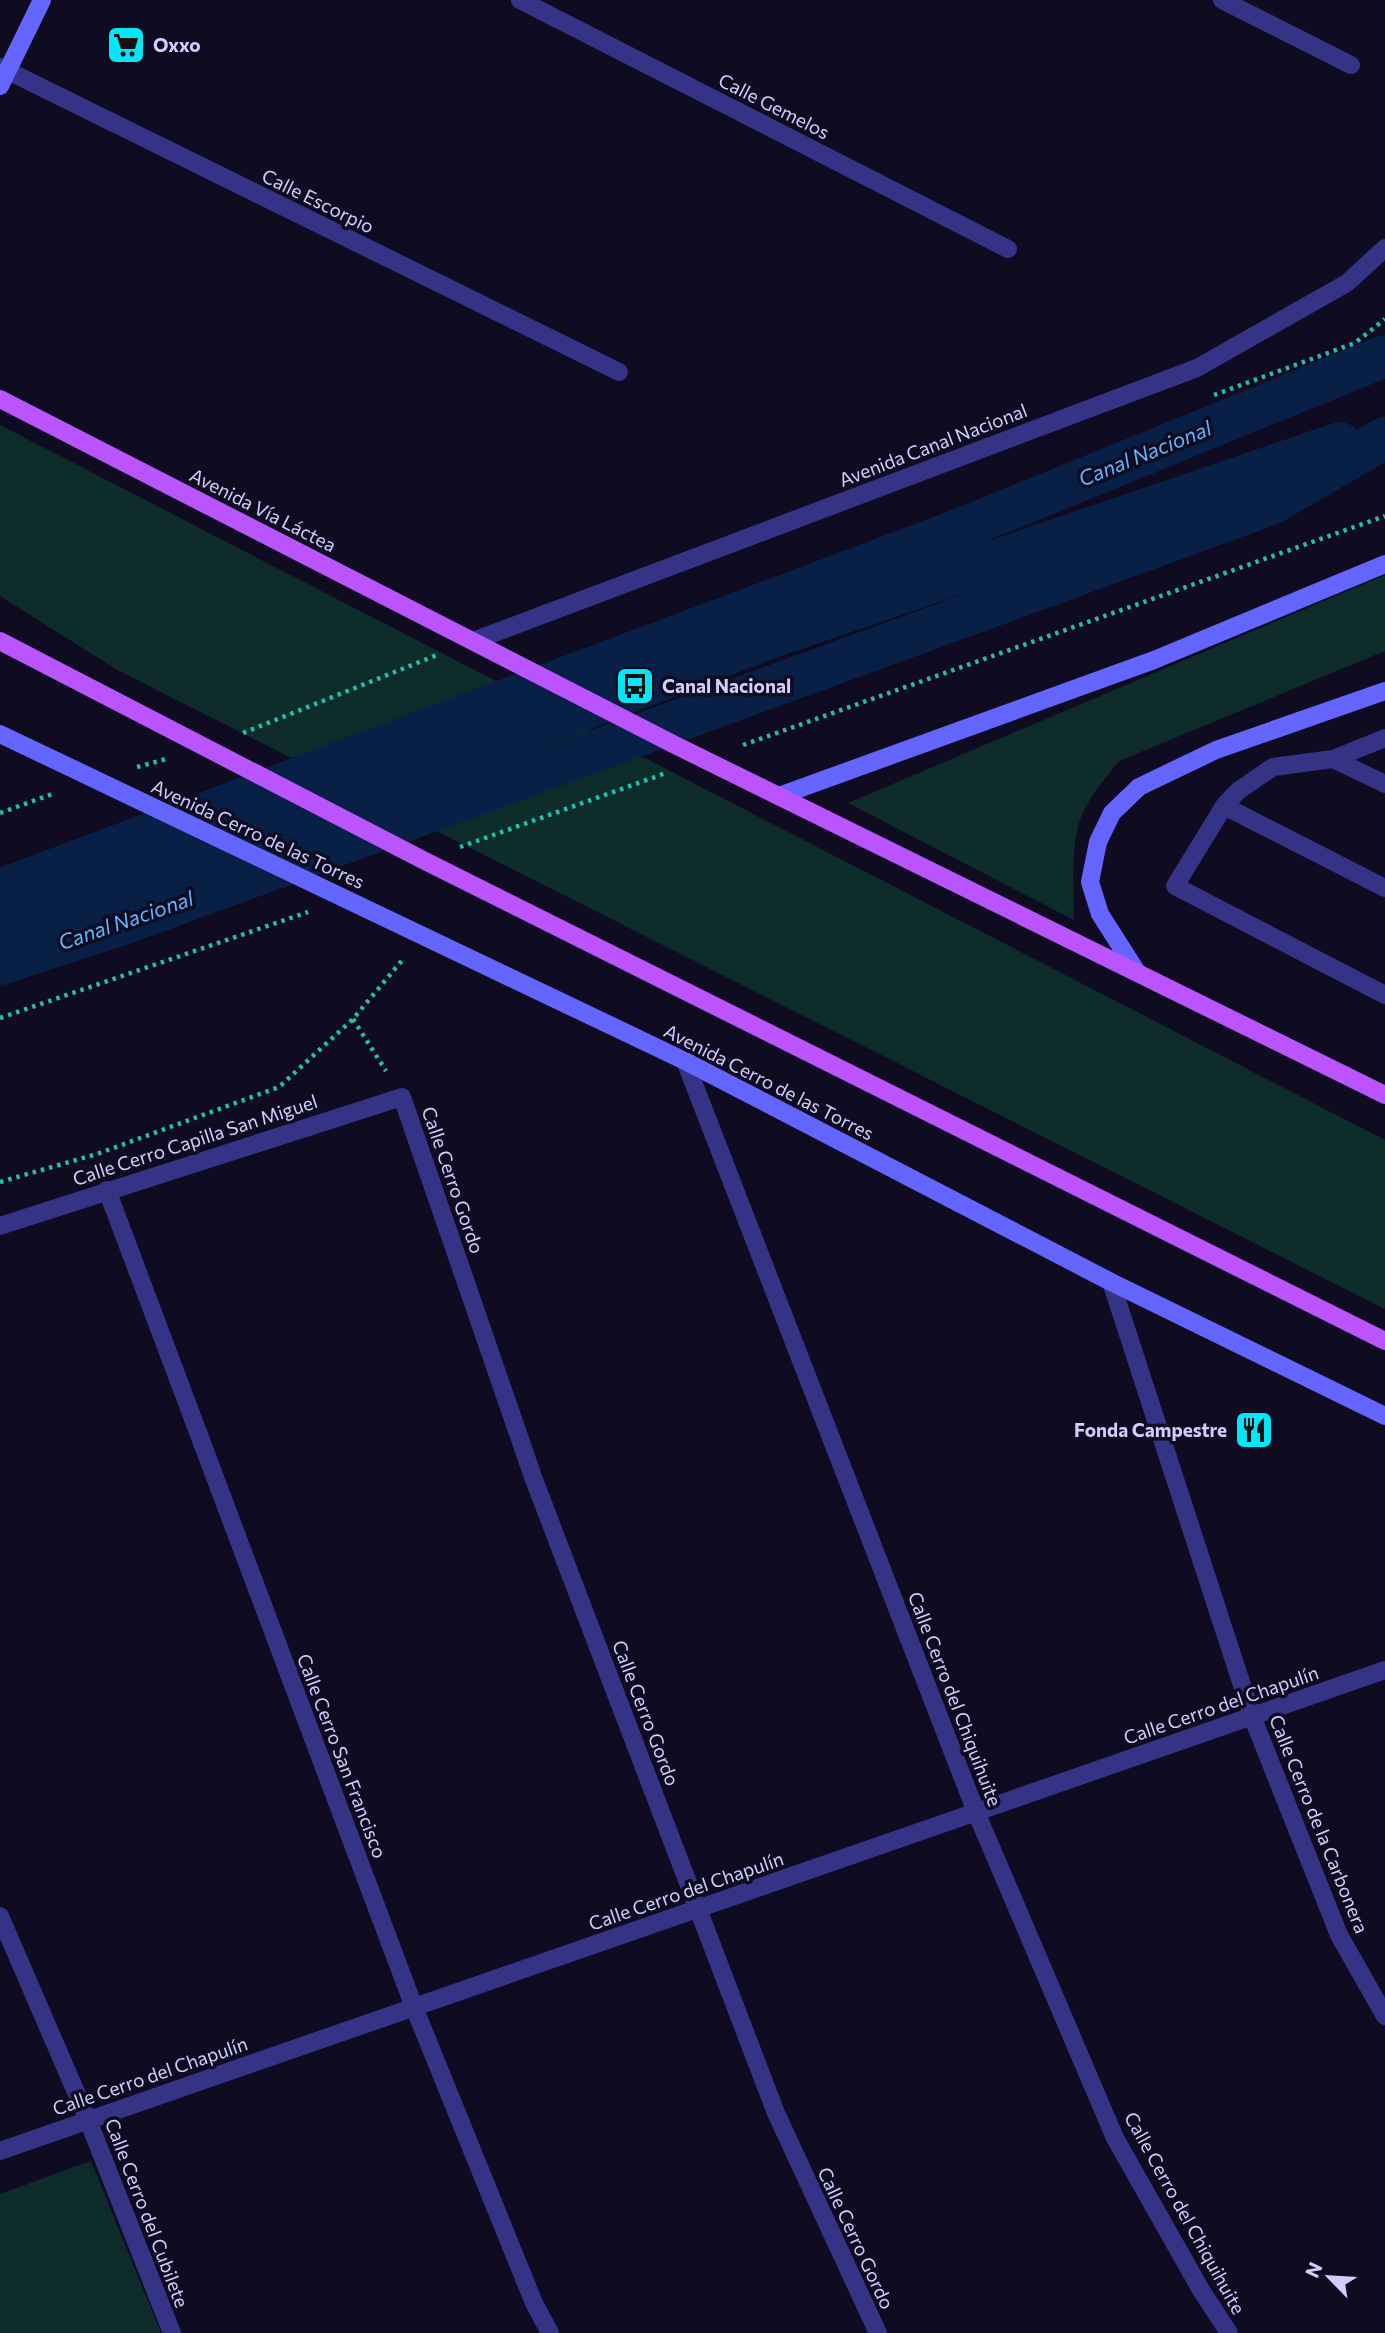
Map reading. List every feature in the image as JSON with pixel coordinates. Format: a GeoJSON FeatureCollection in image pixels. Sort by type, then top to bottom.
{"type":"FeatureCollection","features":[{"type":"Feature","properties":{"kind":"main road","name":"Avenida Vía Láctea"},"geometry":{"type":"LineString","coordinates":[[0,399],[779,796]]}},
{"type":"Feature","properties":{"kind":"main road"},"geometry":{"type":"LineString","coordinates":[[0,641],[448,873],[1385,1340]]}},
{"type":"Feature","properties":{"kind":"main road"},"geometry":{"type":"LineString","coordinates":[[779,796],[1385,1095]]}},
{"type":"Feature","properties":{"kind":"street"},"geometry":{"type":"LineString","coordinates":[[2,74],[43,0]]}},
{"type":"Feature","properties":{"kind":"street","name":"Calle Gemelos"},"geometry":{"type":"LineString","coordinates":[[520,0],[1009,248]]}},
{"type":"Feature","properties":{"kind":"street"},"geometry":{"type":"LineString","coordinates":[[1222,0],[1351,65]]}},
{"type":"Feature","properties":{"kind":"street","name":"Calle Escorpio"},"geometry":{"type":"LineString","coordinates":[[2,74],[618,372]]}},
{"type":"Feature","properties":{"kind":"street","name":"Avenida Canal Nacional"},"geometry":{"type":"LineString","coordinates":[[473,640],[1197,368],[1347,283],[1385,248]]}},
{"type":"Feature","properties":{"kind":"street"},"geometry":{"type":"LineString","coordinates":[[779,796],[1154,660],[1385,564]]}},
{"type":"Feature","properties":{"kind":"street"},"geometry":{"type":"LineString","coordinates":[[1138,972],[1100,914],[1090,882],[1098,842],[1112,813],[1139,787],[1216,750],[1385,691]]}},
{"type":"Feature","properties":{"kind":"street","name":"Avenida Cerro de las Torres"},"geometry":{"type":"LineString","coordinates":[[0,734],[685,1061],[1111,1282],[1385,1416]]}},
{"type":"Feature","properties":{"kind":"street"},"geometry":{"type":"LineString","coordinates":[[1385,738],[1333,759],[1273,767],[1238,791],[1224,806],[1175,886],[1385,995]]}},
{"type":"Feature","properties":{"kind":"street"},"geometry":{"type":"LineString","coordinates":[[1333,759],[1385,784]]}},
{"type":"Feature","properties":{"kind":"street"},"geometry":{"type":"LineString","coordinates":[[1224,806],[1385,888]]}},
{"type":"Feature","properties":{"kind":"street","name":"Calle Cerro del Chiquihuite"},"geometry":{"type":"LineString","coordinates":[[685,1061],[976,1812],[1115,2138],[1201,2290],[1229,2333]]}},
{"type":"Feature","properties":{"kind":"street","name":"Calle Cerro Capilla San Miguel"},"geometry":{"type":"LineString","coordinates":[[0,1226],[402,1097]]}},
{"type":"Feature","properties":{"kind":"street","name":"Calle Cerro Gordo"},"geometry":{"type":"LineString","coordinates":[[402,1097],[533,1477],[776,2113],[878,2333]]}},
{"type":"Feature","properties":{"kind":"street","name":"Calle Cerro San Francisco"},"geometry":{"type":"LineString","coordinates":[[107,1190],[414,2007],[534,2303],[550,2333]]}},
{"type":"Feature","properties":{"kind":"street","name":"Calle Cerro de la Carbonera"},"geometry":{"type":"LineString","coordinates":[[1111,1282],[1252,1716],[1339,1935],[1385,2016]]}},
{"type":"Feature","properties":{"kind":"street","name":"Calle Cerro del Chapulín"},"geometry":{"type":"LineString","coordinates":[[0,2151],[1385,1670]]}},
{"type":"Feature","properties":{"kind":"street","name":"Calle Cerro del Cubilete"},"geometry":{"type":"LineString","coordinates":[[0,1916],[88,2120],[172,2333]]}},
{"type":"Feature","properties":{"kind":"path"},"geometry":{"type":"LineString","coordinates":[[0,1182],[97,1154],[279,1087],[352,1019],[422,936]]}},
{"type":"Feature","properties":{"kind":"path"},"geometry":{"type":"LineString","coordinates":[[352,1019],[402,1097]]}},
{"type":"Feature","properties":{"kind":"green space"},"geometry":{"type":"Polygon","coordinates":[[[0,425],[1385,1140],[1385,1309],[119,671],[0,596],[0,425]]]}},
{"type":"Feature","properties":{"kind":"green space"},"geometry":{"type":"Polygon","coordinates":[[[1385,575],[1385,651],[1119,761],[1083,812],[1077,831],[1073,876],[1074,920],[848,803],[1385,575]]]}},
{"type":"Feature","properties":{"kind":"green space"},"geometry":{"type":"Polygon","coordinates":[[[91,2161],[161,2333],[0,2333],[0,2194],[91,2161]]]}},
{"type":"Feature","properties":{"kind":"waterway","name":"Canal Nacional"},"geometry":{"type":"LineString","coordinates":[[0,890],[951,533],[1385,356]]}},
{"type":"Feature","properties":{"kind":"waterway","name":"Canal Nacional"},"geometry":{"type":"LineString","coordinates":[[0,964],[120,925],[1271,504],[1385,438]]}},
{"type":"Feature","properties":{"kind":"waterway","name":"Canal Nacional"},"geometry":{"type":"LineString","coordinates":[[0,924],[182,863],[772,637],[1340,443]]}},
{"type":"Feature","properties":{"kind":"place","name":"Oxxo"},"geometry":{"type":"Point","coordinates":[126,45]}},
{"type":"Feature","properties":{"kind":"place","name":"Canal Nacional"},"geometry":{"type":"Point","coordinates":[635,686]}},
{"type":"Feature","properties":{"kind":"place","name":"Fonda Campestre"},"geometry":{"type":"Point","coordinates":[1254,1430]}}]}
